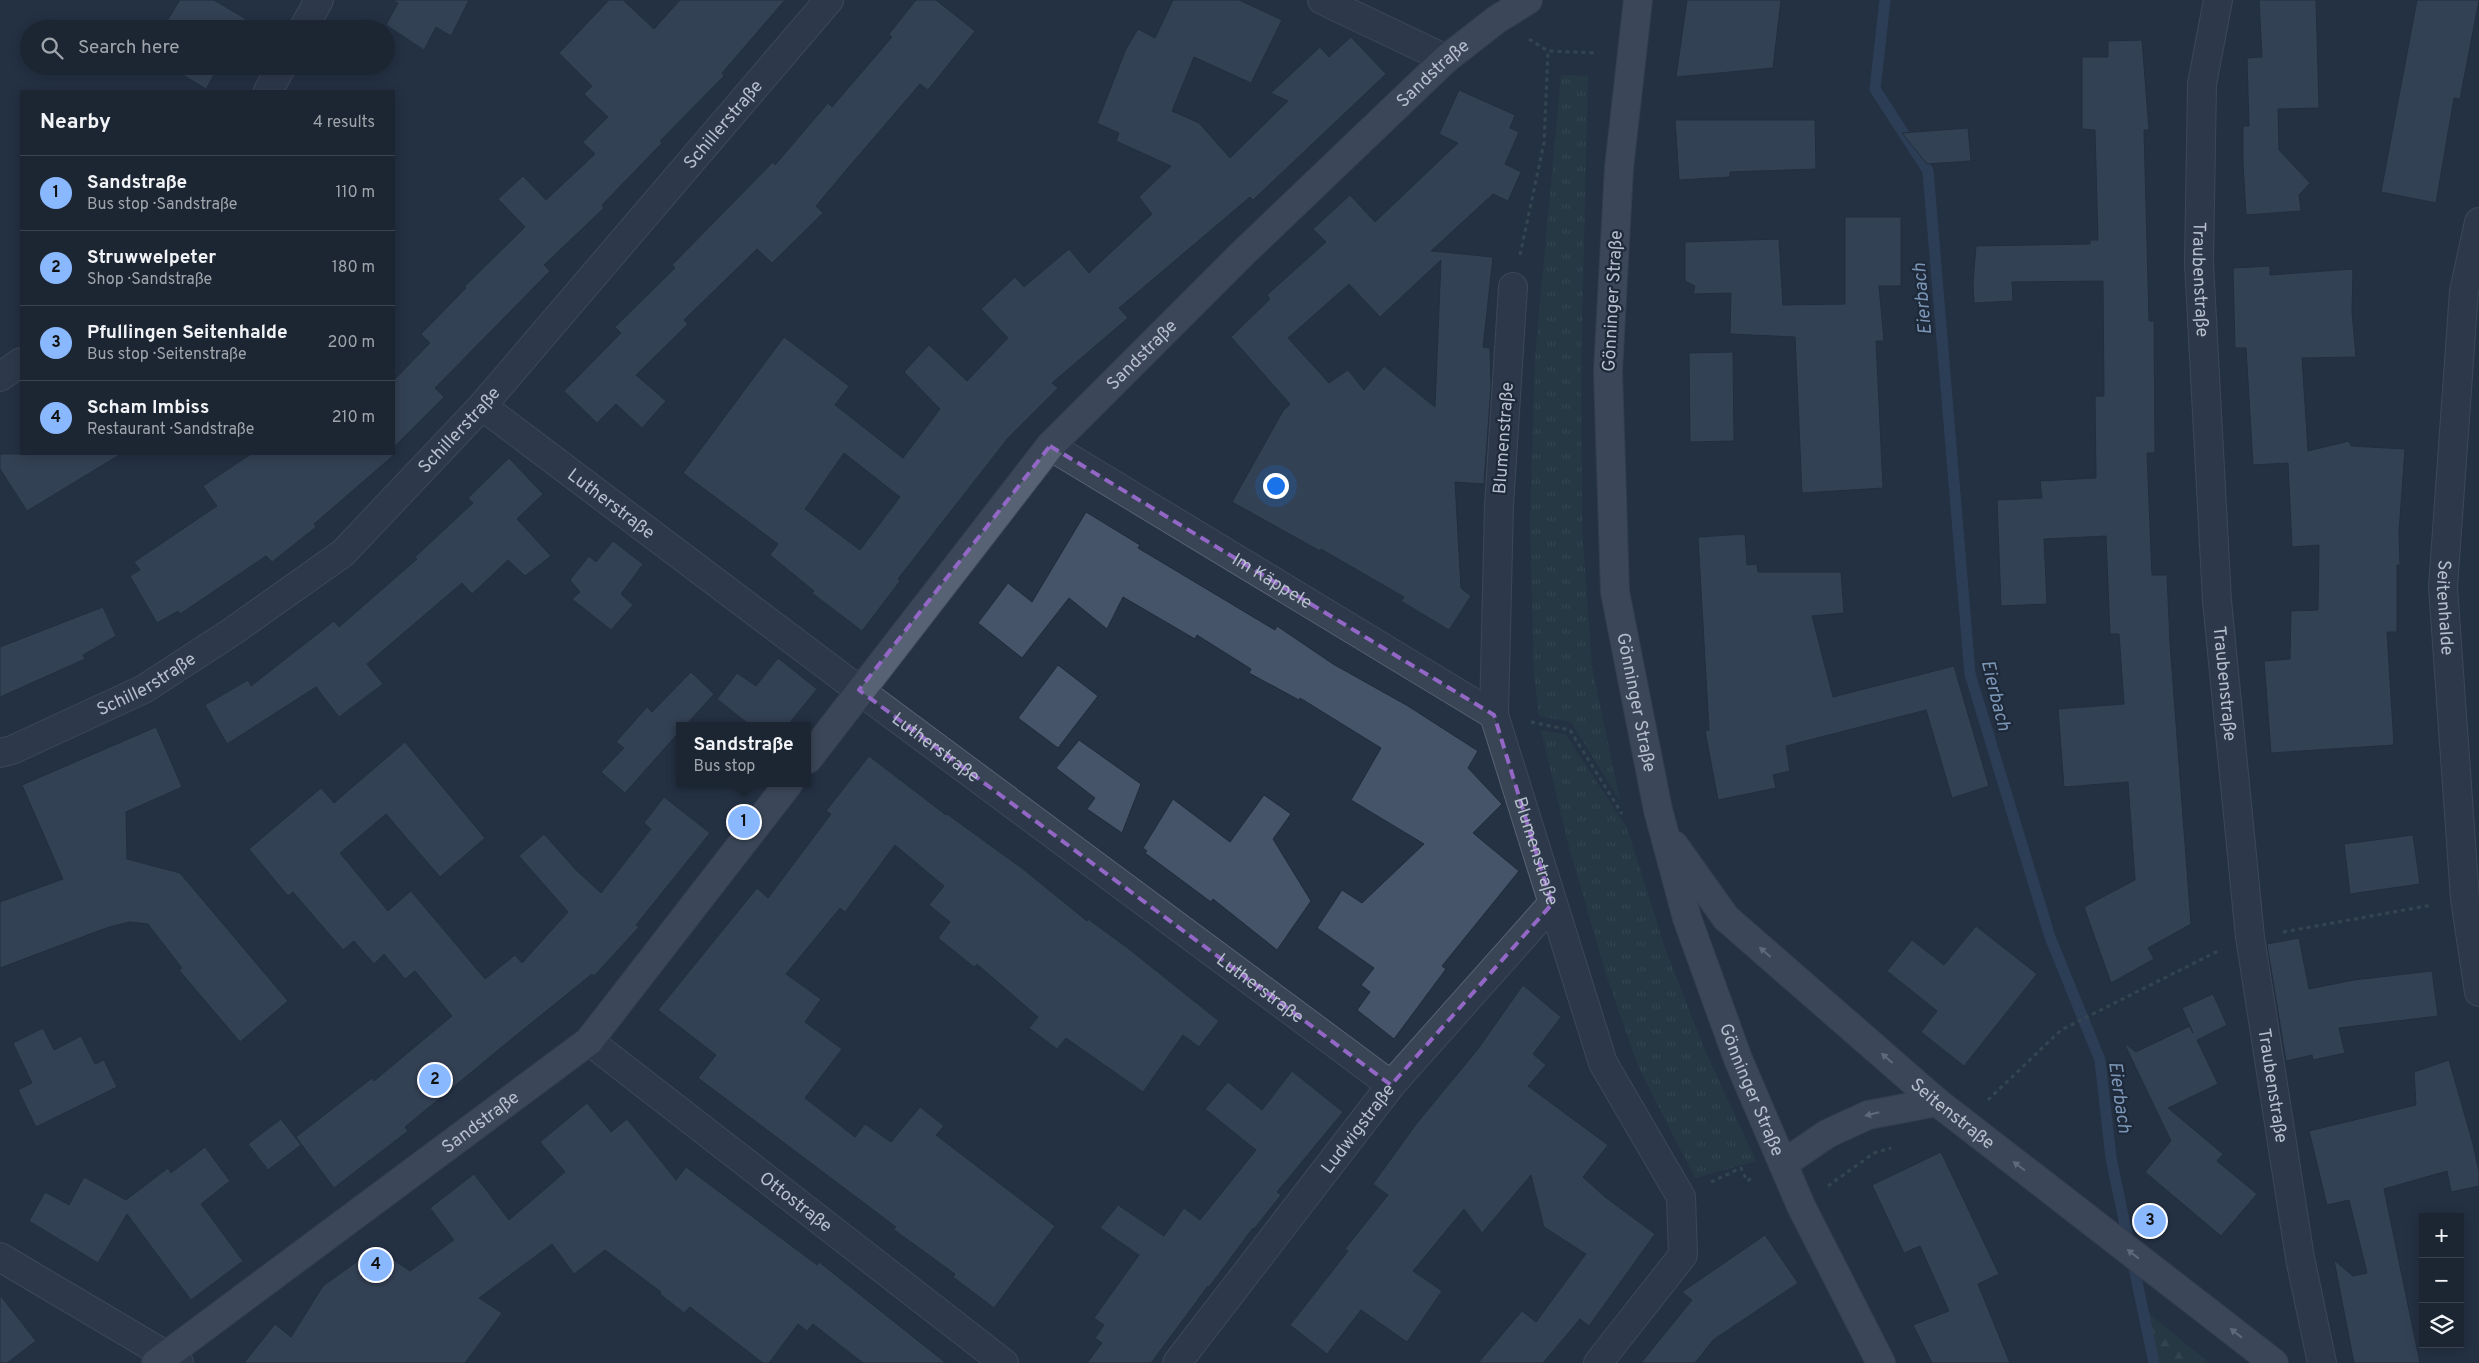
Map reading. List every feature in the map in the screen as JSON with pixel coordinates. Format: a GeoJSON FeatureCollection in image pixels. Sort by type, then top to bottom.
{"type":"FeatureCollection","features":[{"type":"Feature","properties":{"kind":"main road","name":"Sandstraße"},"geometry":{"type":"LineString","coordinates":[[811,755],[1050,446],[1244,252],[1446,59],[1496,20],[1528,0]]}},
{"type":"Feature","properties":{"kind":"main road","name":"Gönninger Straße"},"geometry":{"type":"LineString","coordinates":[[1638,0],[1619,168],[1608,381],[1615,592],[1663,829],[1687,918],[1738,1059],[1801,1206],[1881,1363]]}},
{"type":"Feature","properties":{"kind":"main road","name":"Sandstraße"},"geometry":{"type":"LineString","coordinates":[[168,1360],[588,1041],[786,787]]}},
{"type":"Feature","properties":{"kind":"main road","name":"Seitenstraße"},"geometry":{"type":"LineString","coordinates":[[1663,829],[1726,918],[1964,1124],[2274,1363]]}},
{"type":"Feature","properties":{"kind":"main road"},"geometry":{"type":"LineString","coordinates":[[1783,1164],[1827,1134],[1868,1114],[1937,1102]]}},
{"type":"Feature","properties":{"kind":"street"},"geometry":{"type":"LineString","coordinates":[[308,20],[319,0]]}},
{"type":"Feature","properties":{"kind":"street","name":"Schillerstraße"},"geometry":{"type":"LineString","coordinates":[[0,753],[12,750],[144,689],[233,631],[335,559],[482,406],[829,0]]}},
{"type":"Feature","properties":{"kind":"street"},"geometry":{"type":"LineString","coordinates":[[1322,0],[1446,59]]}},
{"type":"Feature","properties":{"kind":"street","name":"Traubenstraße"},"geometry":{"type":"LineString","coordinates":[[2218,0],[2202,84],[2199,264],[2217,601],[2250,937],[2300,1258],[2322,1363]]}},
{"type":"Feature","properties":{"kind":"street"},"geometry":{"type":"LineString","coordinates":[[269,90],[277,75]]}},
{"type":"Feature","properties":{"kind":"street","name":"Seitenhalde"},"geometry":{"type":"LineString","coordinates":[[2479,222],[2464,291],[2443,587],[2465,900],[2479,992]]}},
{"type":"Feature","properties":{"kind":"street","name":"Blumenstraße"},"geometry":{"type":"LineString","coordinates":[[1513,287],[1499,505],[1494,714],[1603,1064],[1681,1197],[1683,1255],[1598,1363]]}},
{"type":"Feature","properties":{"kind":"street"},"geometry":{"type":"LineString","coordinates":[[0,377],[20,363]]}},
{"type":"Feature","properties":{"kind":"street","name":"Lutherstraße"},"geometry":{"type":"LineString","coordinates":[[482,406],[1391,1085]]}},
{"type":"Feature","properties":{"kind":"street","name":"Im Käppele"},"geometry":{"type":"LineString","coordinates":[[1050,446],[1494,714]]}},
{"type":"Feature","properties":{"kind":"street","name":"Ludwigstraße"},"geometry":{"type":"LineString","coordinates":[[1177,1363],[1391,1085],[1552,904]]}},
{"type":"Feature","properties":{"kind":"street","name":"Ottostraße"},"geometry":{"type":"LineString","coordinates":[[588,1041],[1004,1363]]}},
{"type":"Feature","properties":{"kind":"street"},"geometry":{"type":"LineString","coordinates":[[0,1257],[168,1360]]}},
{"type":"Feature","properties":{"kind":"path"},"geometry":{"type":"LineString","coordinates":[[1513,287],[1544,142],[1548,51],[1592,52]]}},
{"type":"Feature","properties":{"kind":"path"},"geometry":{"type":"LineString","coordinates":[[1494,714],[1570,730],[1626,820]]}},
{"type":"Feature","properties":{"kind":"path"},"geometry":{"type":"LineString","coordinates":[[1964,1124],[2060,1030],[2119,1002],[2192,962],[2250,937],[2465,900]]}},
{"type":"Feature","properties":{"kind":"path"},"geometry":{"type":"LineString","coordinates":[[1801,1206],[1874,1153],[1892,1147]]}},
{"type":"Feature","properties":{"kind":"path"},"geometry":{"type":"LineString","coordinates":[[1707,1184],[1741,1168],[1747,1181],[1754,1177]]}},
{"type":"Feature","properties":{"kind":"highlighted area"},"geometry":{"type":"Polygon","coordinates":[[[1050,446],[1494,715],[1552,904],[1391,1085],[859,690],[1050,446]]]}},
{"type":"Feature","properties":{"kind":"green space"},"geometry":{"type":"Polygon","coordinates":[[[1561,75],[1588,76],[1581,363],[1582,527],[1592,667],[1620,801],[1571,722],[1539,716],[1534,675],[1530,526],[1535,357],[1561,75]]]}},
{"type":"Feature","properties":{"kind":"green space"},"geometry":{"type":"Polygon","coordinates":[[[1541,730],[1566,735],[1627,828],[1665,948],[1703,1046],[1756,1161],[1695,1178],[1638,1066],[1605,971],[1569,847],[1541,730]]]}},
{"type":"Feature","properties":{"kind":"green space"},"geometry":{"type":"Polygon","coordinates":[[[2140,1306],[2209,1363],[2160,1363],[2140,1306]]]}},
{"type":"Feature","properties":{"kind":"building"},"geometry":{"type":"Polygon","coordinates":[[[180,0],[214,0],[246,19],[246,20],[168,20],[180,0]]]}},
{"type":"Feature","properties":{"kind":"building"},"geometry":{"type":"Polygon","coordinates":[[[392,0],[469,0],[451,36],[436,27],[424,50],[395,31],[395,20],[389,20],[398,3],[392,0]]]}},
{"type":"Feature","properties":{"kind":"building"},"geometry":{"type":"Polygon","coordinates":[[[609,0],[623,0],[654,29],[680,0],[785,0],[722,73],[724,76],[660,141],[662,143],[602,205],[604,208],[544,265],[550,271],[435,388],[444,397],[395,446],[395,379],[430,343],[421,334],[466,288],[464,287],[525,227],[498,199],[523,176],[546,200],[595,154],[583,142],[608,117],[584,94],[592,86],[559,53],[609,0]]]}},
{"type":"Feature","properties":{"kind":"building"},"geometry":{"type":"Polygon","coordinates":[[[916,0],[936,0],[975,31],[928,90],[920,84],[816,206],[823,213],[772,263],[757,249],[684,320],[688,324],[636,375],[666,401],[642,428],[616,404],[597,423],[564,391],[621,333],[615,327],[675,268],[672,265],[773,162],[775,165],[828,103],[832,107],[892,37],[889,34],[916,0]]]}},
{"type":"Feature","properties":{"kind":"building"},"geometry":{"type":"Polygon","coordinates":[[[1173,0],[1239,0],[1282,20],[1251,83],[1194,57],[1172,111],[1199,123],[1230,158],[1288,101],[1271,93],[1320,47],[1329,57],[1351,37],[1386,74],[1253,200],[1250,197],[1119,308],[1128,318],[1052,383],[1058,388],[1008,438],[898,579],[900,581],[862,631],[812,593],[814,591],[770,555],[778,544],[683,473],[784,337],[849,386],[835,405],[903,458],[940,409],[904,372],[929,345],[967,381],[1008,338],[981,309],[1015,277],[1024,287],[1069,249],[1089,273],[1152,214],[1139,197],[1171,166],[1116,141],[1119,133],[1097,123],[1126,49],[1138,29],[1155,38],[1173,0]],[[844,453],[805,509],[860,550],[900,497],[844,453]]]}},
{"type":"Feature","properties":{"kind":"building"},"geometry":{"type":"Polygon","coordinates":[[[1687,0],[1781,0],[1773,68],[1676,77],[1687,0]]]}},
{"type":"Feature","properties":{"kind":"building"},"geometry":{"type":"Polygon","coordinates":[[[2259,0],[2316,0],[2319,108],[2278,109],[2279,150],[2310,183],[2299,195],[2301,211],[2246,215],[2243,126],[2249,126],[2247,58],[2262,57],[2259,0]]]}},
{"type":"Feature","properties":{"kind":"building"},"geometry":{"type":"Polygon","coordinates":[[[2417,0],[2479,0],[2460,99],[2454,98],[2436,203],[2381,192],[2417,0]]]}},
{"type":"Feature","properties":{"kind":"building"},"geometry":{"type":"Polygon","coordinates":[[[2142,40],[2149,130],[2144,130],[2149,321],[2154,321],[2155,453],[2147,453],[2152,575],[2167,575],[2170,643],[2191,924],[2148,948],[2154,959],[2111,983],[2084,907],[2135,880],[2128,782],[2064,787],[2058,709],[2124,704],[2119,634],[2110,634],[2106,536],[2044,539],[2047,604],[2001,606],[1997,500],[2042,498],[2040,481],[2096,478],[2095,396],[2104,396],[2103,281],[2012,282],[2013,301],[1974,303],[1973,283],[1976,246],[2090,244],[2090,240],[2098,240],[2095,130],[2082,129],[2082,57],[2108,57],[2108,41],[2142,40]]]}},
{"type":"Feature","properties":{"kind":"building"},"geometry":{"type":"Polygon","coordinates":[[[183,75],[214,75],[206,89],[183,75]]]}},
{"type":"Feature","properties":{"kind":"building"},"geometry":{"type":"Polygon","coordinates":[[[1459,90],[1515,115],[1510,128],[1519,132],[1505,164],[1521,172],[1508,201],[1493,194],[1431,251],[1493,257],[1483,347],[1490,348],[1491,386],[1484,484],[1455,482],[1461,588],[1471,596],[1449,630],[1401,601],[1404,597],[1321,549],[1320,551],[1232,502],[1283,411],[1290,404],[1231,337],[1270,299],[1267,295],[1326,242],[1313,229],[1350,195],[1375,222],[1458,143],[1439,134],[1459,90]],[[1441,260],[1380,317],[1349,284],[1288,338],[1329,383],[1348,370],[1364,390],[1384,366],[1435,407],[1441,260]]]}},
{"type":"Feature","properties":{"kind":"building"},"geometry":{"type":"Polygon","coordinates":[[[1675,120],[1815,120],[1816,169],[1730,172],[1730,177],[1679,180],[1675,120]]]}},
{"type":"Feature","properties":{"kind":"building"},"geometry":{"type":"Polygon","coordinates":[[[1968,128],[1971,161],[1927,164],[1902,133],[1968,128]]]}},
{"type":"Feature","properties":{"kind":"building"},"geometry":{"type":"Polygon","coordinates":[[[1845,217],[1901,217],[1901,286],[1879,286],[1884,341],[1876,341],[1883,488],[1802,493],[1795,337],[1730,334],[1731,293],[1693,294],[1695,286],[1685,281],[1685,242],[1779,239],[1783,305],[1845,304],[1845,217]]]}},
{"type":"Feature","properties":{"kind":"building"},"geometry":{"type":"Polygon","coordinates":[[[2270,266],[2270,275],[2353,269],[2352,312],[2356,357],[2302,358],[2308,451],[2349,441],[2351,446],[2405,449],[2399,532],[2400,565],[2397,565],[2397,632],[2387,632],[2394,745],[2271,753],[2264,661],[2290,659],[2291,611],[2318,610],[2319,545],[2292,547],[2288,463],[2253,465],[2246,348],[2235,348],[2233,268],[2270,266]]]}},
{"type":"Feature","properties":{"kind":"building"},"geometry":{"type":"Polygon","coordinates":[[[1733,352],[1734,441],[1690,442],[1689,353],[1733,352]]]}},
{"type":"Feature","properties":{"kind":"building"},"geometry":{"type":"Polygon","coordinates":[[[0,454],[119,455],[27,511],[0,469],[0,454]]]}},
{"type":"Feature","properties":{"kind":"building"},"geometry":{"type":"Polygon","coordinates":[[[250,455],[394,455],[314,524],[316,527],[272,562],[266,556],[180,614],[178,611],[157,623],[130,576],[140,570],[134,562],[217,506],[203,486],[250,455]]]}},
{"type":"Feature","properties":{"kind":"building"},"geometry":{"type":"Polygon","coordinates":[[[509,458],[543,494],[517,519],[551,556],[525,576],[508,560],[472,594],[462,583],[367,664],[383,684],[339,717],[316,687],[227,744],[205,705],[248,680],[251,686],[334,621],[339,627],[417,559],[415,557],[473,503],[468,498],[509,458]]]}},
{"type":"Feature","properties":{"kind":"building"},"geometry":{"type":"Polygon","coordinates":[[[1086,512],[1140,545],[1138,548],[1275,630],[1277,626],[1333,664],[1408,706],[1478,751],[1468,768],[1502,804],[1473,833],[1519,871],[1442,966],[1446,969],[1394,1039],[1357,1010],[1370,992],[1361,985],[1374,968],[1317,928],[1342,890],[1362,903],[1424,844],[1351,800],[1381,748],[1300,698],[1299,700],[1249,673],[1251,669],[1197,635],[1195,639],[1123,597],[1107,629],[1069,598],[1022,658],[978,623],[1008,583],[1032,602],[1086,512]]]}},
{"type":"Feature","properties":{"kind":"building"},"geometry":{"type":"Polygon","coordinates":[[[1745,534],[1747,565],[1757,564],[1758,572],[1841,572],[1844,613],[1812,616],[1833,697],[1954,666],[1989,786],[1952,798],[1926,710],[1786,746],[1790,771],[1773,775],[1776,788],[1718,800],[1705,731],[1709,730],[1698,537],[1745,534]]]}},
{"type":"Feature","properties":{"kind":"building"},"geometry":{"type":"Polygon","coordinates":[[[613,541],[643,564],[621,594],[633,605],[611,630],[572,599],[580,592],[570,580],[589,556],[596,562],[613,541]]]}},
{"type":"Feature","properties":{"kind":"building"},"geometry":{"type":"Polygon","coordinates":[[[103,607],[116,636],[83,655],[85,659],[0,697],[0,647],[103,607]]]}},
{"type":"Feature","properties":{"kind":"building"},"geometry":{"type":"Polygon","coordinates":[[[778,658],[817,689],[790,722],[746,722],[717,699],[737,673],[756,686],[778,658]]]}},
{"type":"Feature","properties":{"kind":"building"},"geometry":{"type":"Polygon","coordinates":[[[1058,665],[1098,696],[1058,748],[1018,718],[1058,665]]]}},
{"type":"Feature","properties":{"kind":"building"},"geometry":{"type":"Polygon","coordinates":[[[691,672],[714,694],[689,722],[676,722],[676,736],[625,793],[601,772],[624,748],[616,742],[647,707],[652,712],[691,672]]]}},
{"type":"Feature","properties":{"kind":"building"},"geometry":{"type":"Polygon","coordinates":[[[156,727],[182,787],[126,812],[127,859],[180,873],[288,1001],[240,1042],[179,970],[182,968],[148,924],[129,922],[106,928],[0,968],[0,902],[63,879],[22,785],[156,727]]]}},
{"type":"Feature","properties":{"kind":"building"},"geometry":{"type":"Polygon","coordinates":[[[1079,740],[1141,784],[1122,833],[1087,809],[1095,798],[1056,768],[1079,740]]]}},
{"type":"Feature","properties":{"kind":"building"},"geometry":{"type":"Polygon","coordinates":[[[405,742],[485,838],[440,877],[386,814],[340,853],[388,911],[411,891],[485,979],[515,955],[522,963],[568,912],[519,856],[544,834],[576,870],[601,893],[651,829],[644,823],[664,797],[710,833],[636,925],[639,927],[594,976],[592,974],[514,1037],[405,1127],[408,1131],[334,1188],[296,1137],[372,1078],[374,1081],[452,1016],[415,971],[405,979],[384,954],[374,964],[354,941],[343,950],[293,892],[288,896],[249,849],[321,788],[334,803],[405,742]]]}},
{"type":"Feature","properties":{"kind":"building"},"geometry":{"type":"Polygon","coordinates":[[[869,756],[946,815],[1023,869],[1087,921],[1088,919],[1129,949],[1219,1021],[1199,1047],[1183,1035],[1143,1092],[1066,1038],[1057,1049],[1029,1028],[1038,1017],[977,964],[974,967],[938,938],[950,922],[929,905],[944,886],[895,845],[845,912],[840,908],[786,974],[821,999],[805,1022],[842,1049],[805,1098],[855,1137],[865,1124],[891,1142],[920,1107],[944,1126],[936,1135],[1055,1226],[994,1308],[953,1277],[955,1274],[893,1229],[896,1227],[698,1078],[716,1055],[658,1010],[757,888],[768,898],[831,814],[826,811],[869,756]]]}},
{"type":"Feature","properties":{"kind":"building"},"geometry":{"type":"Polygon","coordinates":[[[1264,795],[1291,814],[1273,839],[1311,901],[1277,950],[1213,899],[1211,902],[1145,853],[1147,851],[1143,848],[1173,799],[1230,842],[1264,795]]]}},
{"type":"Feature","properties":{"kind":"building"},"geometry":{"type":"Polygon","coordinates":[[[2413,835],[2420,884],[2350,894],[2344,844],[2413,835]]]}},
{"type":"Feature","properties":{"kind":"building"},"geometry":{"type":"Polygon","coordinates":[[[1976,926],[2037,974],[1964,1066],[1921,1032],[1937,1011],[1887,971],[1912,940],[1944,965],[1976,926]]]}},
{"type":"Feature","properties":{"kind":"building"},"geometry":{"type":"Polygon","coordinates":[[[2299,938],[2309,989],[2354,980],[2432,971],[2438,1016],[2339,1028],[2345,1053],[2313,1060],[2312,1055],[2286,1061],[2267,944],[2299,938]]]}},
{"type":"Feature","properties":{"kind":"building"},"geometry":{"type":"Polygon","coordinates":[[[1523,985],[1561,1017],[1533,1054],[1546,1065],[1528,1086],[1608,1145],[1583,1177],[1605,1197],[1655,1234],[1589,1326],[1580,1319],[1543,1363],[1478,1363],[1522,1311],[1536,1322],[1586,1254],[1544,1227],[1531,1175],[1482,1233],[1464,1209],[1413,1271],[1442,1291],[1407,1342],[1361,1310],[1327,1354],[1290,1325],[1348,1251],[1345,1249],[1388,1195],[1373,1184],[1417,1123],[1478,1049],[1523,985]]]}},
{"type":"Feature","properties":{"kind":"building"},"geometry":{"type":"Polygon","coordinates":[[[2213,994],[2227,1025],[2197,1040],[2218,1084],[2168,1108],[2223,1154],[2217,1161],[2257,1194],[2221,1236],[2145,1172],[2171,1141],[2124,1043],[2136,1052],[2190,1026],[2182,1008],[2213,994]]]}},
{"type":"Feature","properties":{"kind":"building"},"geometry":{"type":"Polygon","coordinates":[[[43,1028],[54,1050],[81,1036],[95,1064],[104,1060],[117,1087],[36,1127],[18,1090],[32,1083],[13,1043],[43,1028]]]}},
{"type":"Feature","properties":{"kind":"building"},"geometry":{"type":"Polygon","coordinates":[[[2449,1060],[2473,1144],[2479,1172],[2479,1186],[2451,1192],[2447,1171],[2384,1189],[2420,1363],[2354,1363],[2334,1260],[2353,1276],[2367,1273],[2349,1200],[2327,1205],[2309,1131],[2416,1105],[2414,1072],[2449,1060]]]}},
{"type":"Feature","properties":{"kind":"building"},"geometry":{"type":"Polygon","coordinates":[[[1292,1071],[1343,1112],[1277,1192],[1281,1195],[1208,1286],[1151,1363],[1087,1363],[1102,1343],[1095,1338],[1104,1325],[1094,1318],[1139,1255],[1100,1228],[1118,1205],[1164,1236],[1184,1208],[1200,1220],[1256,1150],[1205,1109],[1228,1082],[1262,1110],[1292,1071]]]}},
{"type":"Feature","properties":{"kind":"building"},"geometry":{"type":"Polygon","coordinates":[[[587,1103],[611,1132],[627,1119],[676,1180],[686,1167],[817,1265],[819,1262],[946,1363],[863,1363],[813,1324],[807,1331],[798,1324],[769,1363],[763,1363],[690,1307],[684,1313],[660,1294],[661,1292],[605,1250],[574,1274],[552,1244],[479,1298],[502,1313],[465,1363],[244,1363],[275,1324],[291,1337],[323,1286],[376,1248],[410,1271],[454,1240],[430,1208],[474,1174],[509,1220],[565,1172],[540,1142],[587,1103]]]}},
{"type":"Feature","properties":{"kind":"building"},"geometry":{"type":"Polygon","coordinates":[[[281,1119],[301,1145],[268,1170],[248,1144],[281,1119]]]}},
{"type":"Feature","properties":{"kind":"building"},"geometry":{"type":"Polygon","coordinates":[[[205,1147],[230,1181],[201,1204],[243,1261],[191,1300],[127,1214],[98,1263],[29,1221],[45,1192],[69,1205],[84,1177],[126,1200],[168,1168],[171,1173],[205,1147]]]}},
{"type":"Feature","properties":{"kind":"building"},"geometry":{"type":"Polygon","coordinates":[[[1941,1152],[1999,1274],[1978,1284],[2010,1363],[1932,1363],[1913,1325],[1949,1311],[1920,1246],[1904,1253],[1872,1185],[1941,1152]]]}},
{"type":"Feature","properties":{"kind":"building"},"geometry":{"type":"Polygon","coordinates":[[[1765,1235],[1798,1283],[1713,1340],[1695,1363],[1641,1363],[1692,1300],[1682,1292],[1765,1235]]]}},
{"type":"Feature","properties":{"kind":"building"},"geometry":{"type":"Polygon","coordinates":[[[0,1295],[36,1341],[7,1363],[0,1363],[0,1295]]]}},
{"type":"Feature","properties":{"kind":"waterway","name":"Eierbach"},"geometry":{"type":"LineString","coordinates":[[1885,0],[1875,89],[1928,171],[1970,674],[2050,937],[2100,1060],[2111,1158],[2154,1363]]}},
{"type":"Feature","properties":{"kind":"place","name":"Sandstraße"},"geometry":{"type":"Point","coordinates":[744,822]}},
{"type":"Feature","properties":{"kind":"place","name":"Struwwelpeter"},"geometry":{"type":"Point","coordinates":[435,1080]}},
{"type":"Feature","properties":{"kind":"place","name":"Pfullingen Seitenhalde"},"geometry":{"type":"Point","coordinates":[2150,1221]}},
{"type":"Feature","properties":{"kind":"place","name":"Scham Imbiss"},"geometry":{"type":"Point","coordinates":[376,1265]}}]}
